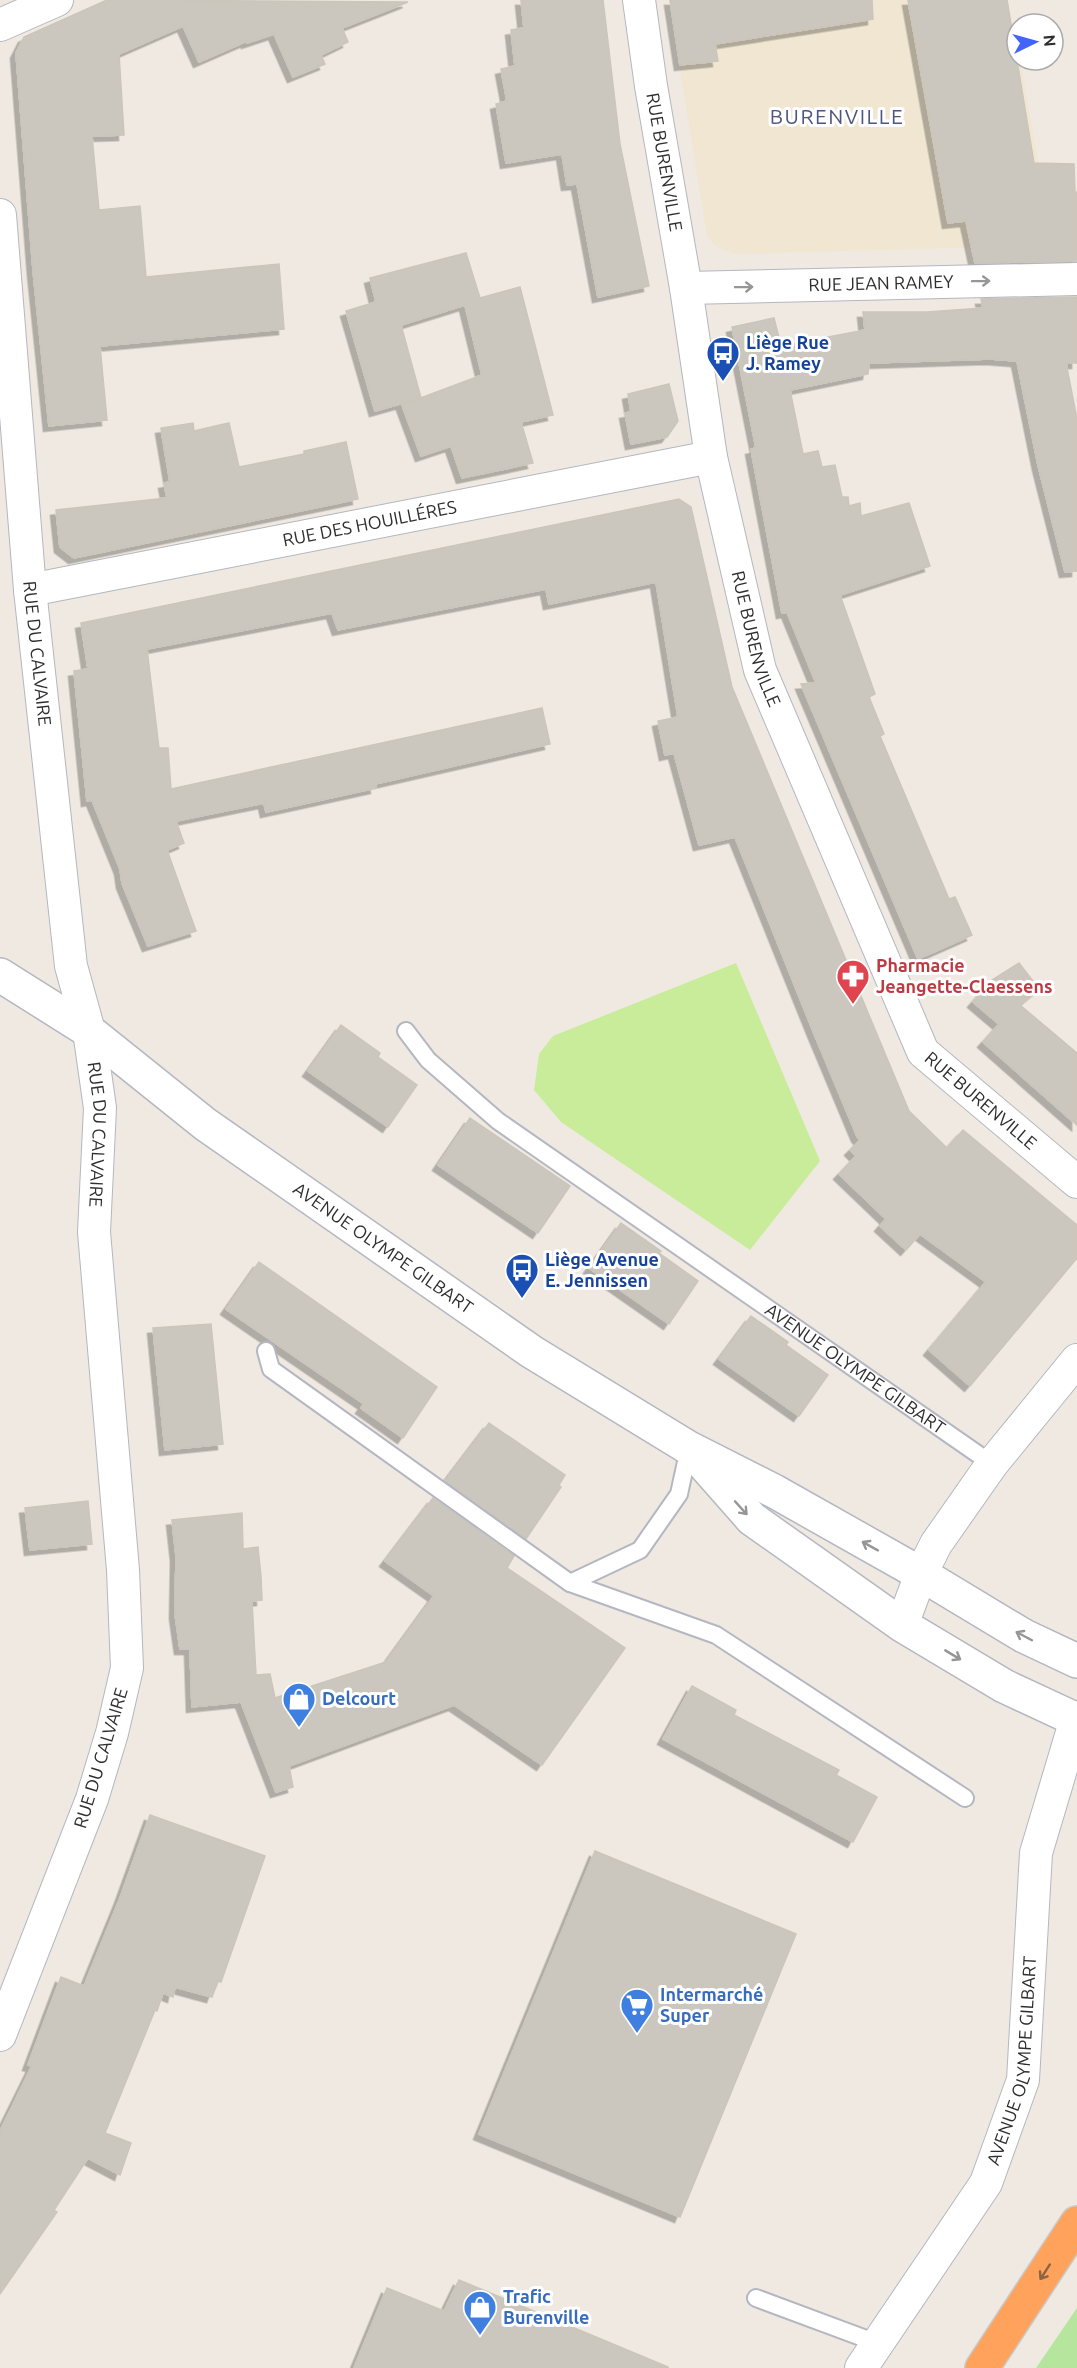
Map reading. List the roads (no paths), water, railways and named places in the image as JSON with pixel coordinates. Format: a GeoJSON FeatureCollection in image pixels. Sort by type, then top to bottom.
{"type":"FeatureCollection","features":[{"type":"Feature","properties":{"kind":"highway"},"geometry":{"type":"LineString","coordinates":[[982,2368],[1077,2223]]}},
{"type":"Feature","properties":{"kind":"street"},"geometry":{"type":"LineString","coordinates":[[0,25],[57,0]]}},
{"type":"Feature","properties":{"kind":"street","name":"RUE BURENVILLE"},"geometry":{"type":"LineString","coordinates":[[639,0],[652,97],[686,288],[711,457],[760,670],[923,1052],[1077,1182]]}},
{"type":"Feature","properties":{"kind":"street","name":"RUE DU CALVAIRE"},"geometry":{"type":"LineString","coordinates":[[0,215],[30,591],[70,966],[89,1031],[100,1108],[94,1232],[123,1570],[127,1668],[112,1733],[92,1799],[0,2035]]}},
{"type":"Feature","properties":{"kind":"street","name":"RUE JEAN RAMEY"},"geometry":{"type":"LineString","coordinates":[[686,288],[1077,279]]}},
{"type":"Feature","properties":{"kind":"street","name":"RUE DES HOUILLÉRES"},"geometry":{"type":"LineString","coordinates":[[30,591],[711,457]]}},
{"type":"Feature","properties":{"kind":"street","name":"AVENUE OLYMPE GILBART"},"geometry":{"type":"LineString","coordinates":[[0,975],[89,1031],[205,1124],[532,1352],[689,1448],[774,1491],[921,1574],[1024,1636],[1077,1661]]}},
{"type":"Feature","properties":{"kind":"street"},"geometry":{"type":"LineString","coordinates":[[902,1625],[921,1574],[936,1544],[992,1464],[1077,1360]]}},
{"type":"Feature","properties":{"kind":"street","name":"AVENUE OLYMPE GILBART"},"geometry":{"type":"LineString","coordinates":[[689,1448],[752,1519],[902,1625],[1004,1686],[1076,1720],[1036,1853],[1023,2080],[986,2183],[869,2356]]}},
{"type":"Feature","properties":{"kind":"lane","name":"AVENUE OLYMPE GILBART"},"geometry":{"type":"LineString","coordinates":[[406,1031],[428,1060],[498,1121],[992,1464]]}},
{"type":"Feature","properties":{"kind":"lane"},"geometry":{"type":"LineString","coordinates":[[266,1351],[271,1369],[570,1583],[716,1635],[964,1798]]}},
{"type":"Feature","properties":{"kind":"lane"},"geometry":{"type":"LineString","coordinates":[[570,1583],[640,1550],[679,1494],[689,1448]]}},
{"type":"Feature","properties":{"kind":"lane"},"geometry":{"type":"LineString","coordinates":[[756,2298],[869,2356]]}},
{"type":"Feature","properties":{"kind":"place","name":"Liège Rue J. Ramey"},"geometry":{"type":"Point","coordinates":[723,382]}},
{"type":"Feature","properties":{"kind":"place","name":"Pharmacie Jeangette-Claessens"},"geometry":{"type":"Point","coordinates":[853,1005]}},
{"type":"Feature","properties":{"kind":"place","name":"Liège Avenue E. Jennissen"},"geometry":{"type":"Point","coordinates":[522,1299]}},
{"type":"Feature","properties":{"kind":"place","name":"Delcourt"},"geometry":{"type":"Point","coordinates":[299,1728]}},
{"type":"Feature","properties":{"kind":"place","name":"Intermarché Super"},"geometry":{"type":"Point","coordinates":[637,2034]}},
{"type":"Feature","properties":{"kind":"place","name":"Trafic Burenville"},"geometry":{"type":"Point","coordinates":[480,2336]}},
{"type":"Feature","properties":{"kind":"district","name":"BURENVILLE"},"geometry":{"type":"Point","coordinates":[837,117]}}]}
